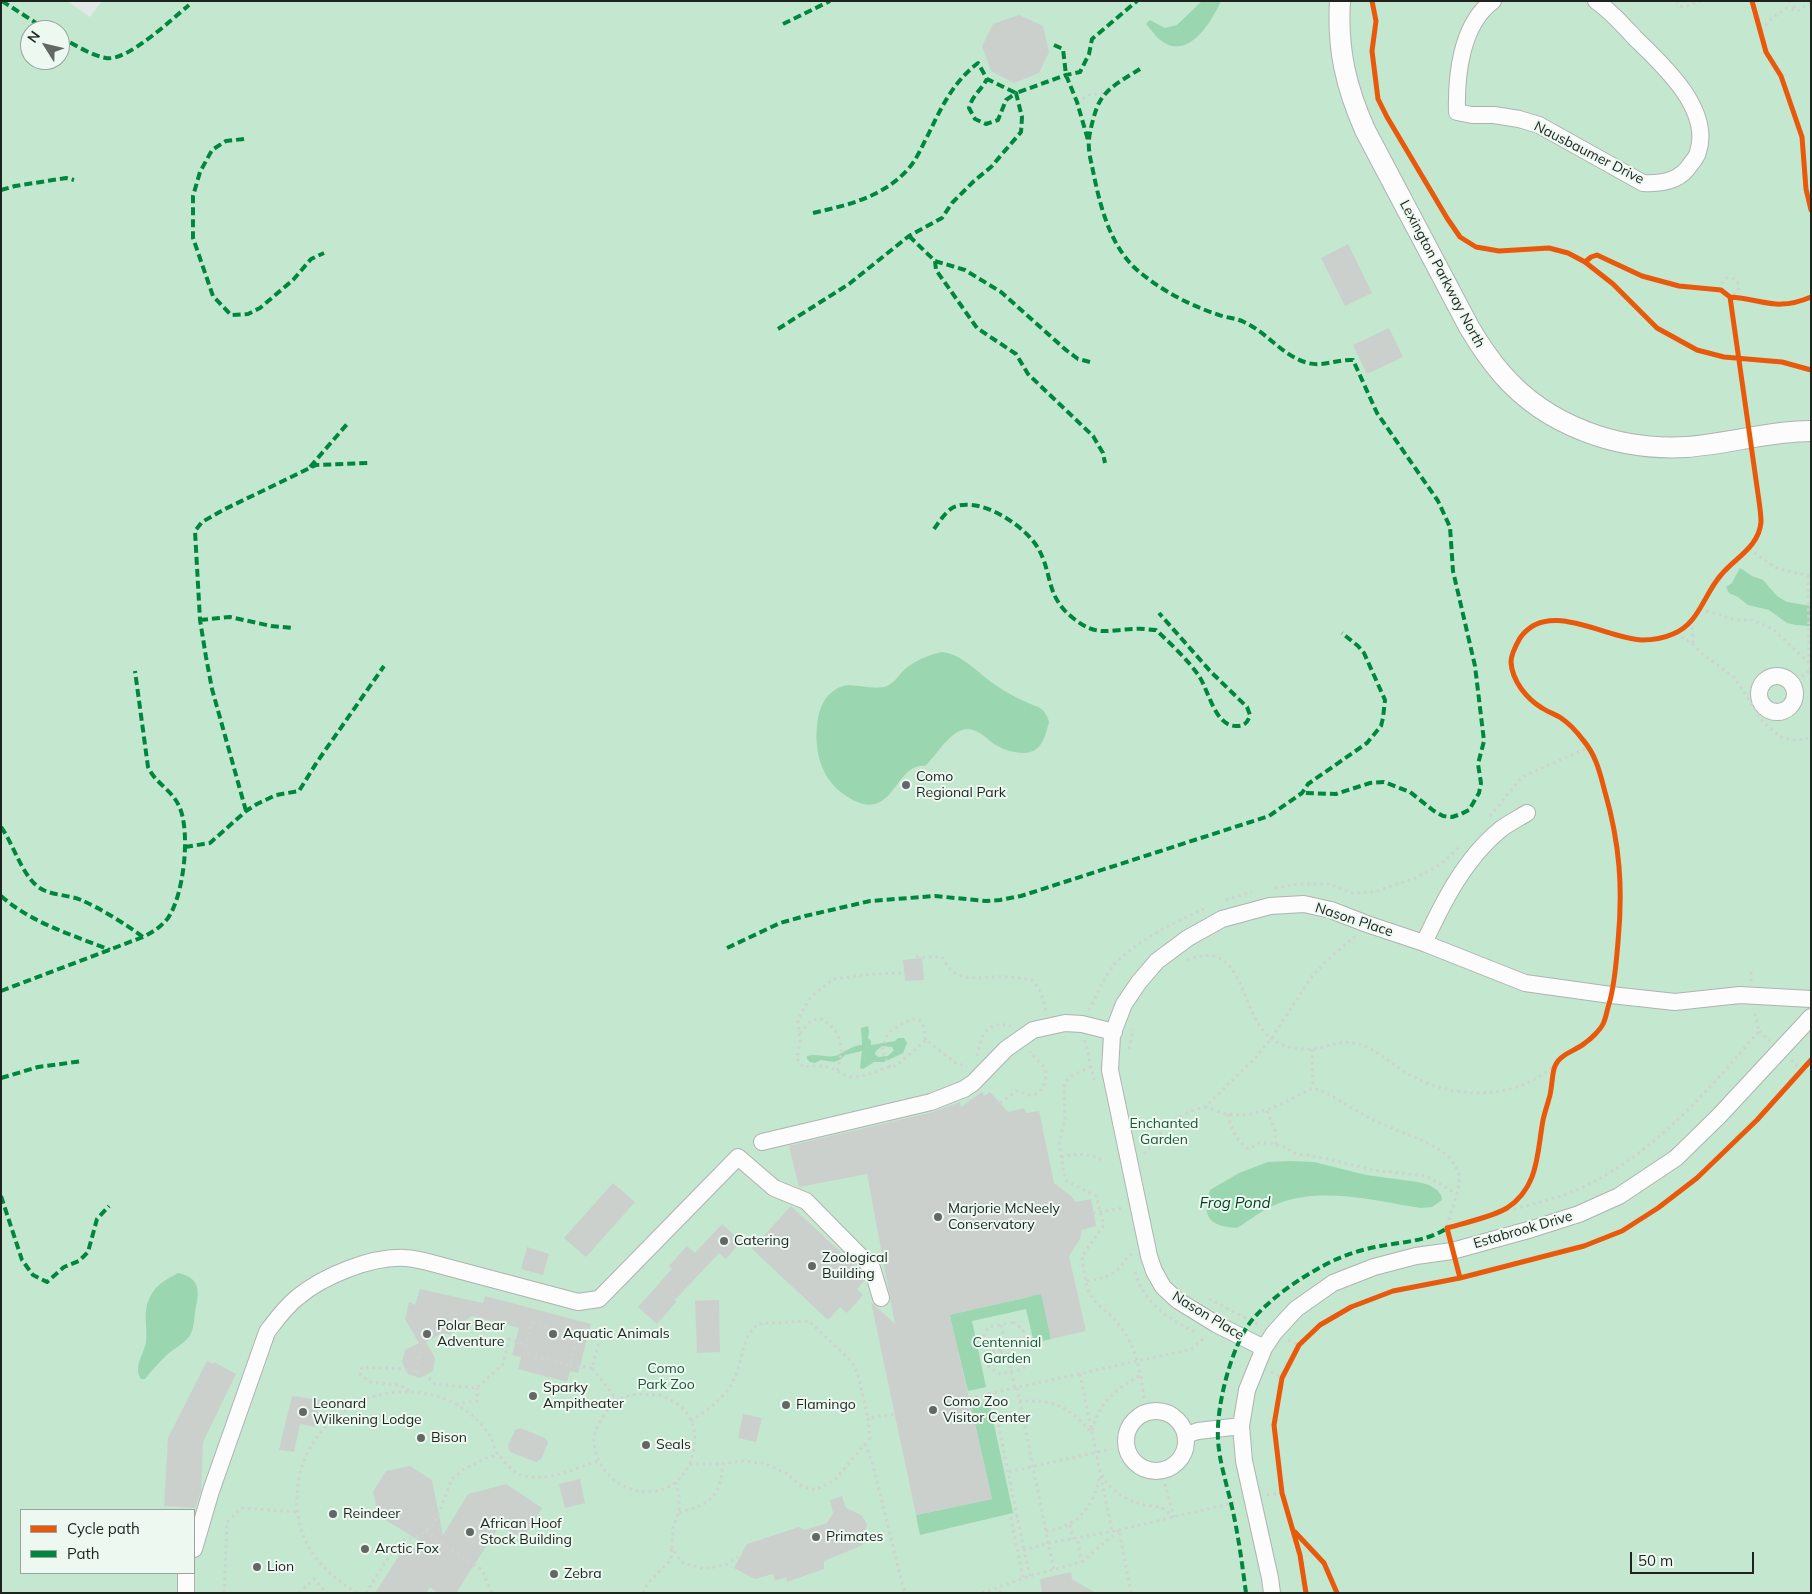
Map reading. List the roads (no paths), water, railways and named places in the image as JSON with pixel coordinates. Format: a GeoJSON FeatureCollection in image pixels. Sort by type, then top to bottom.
{"type":"FeatureCollection","features":[{"type":"Feature","properties":{"kind":"main road","name":"Lexington Parkway North"},"geometry":{"type":"LineString","coordinates":[[1340,1],[1340,45],[1344,72],[1353,102],[1365,130],[1469,327],[1486,354],[1503,375],[1526,397],[1548,413],[1572,426],[1602,437],[1632,444],[1660,447],[1687,446],[1811,431]]}},
{"type":"Feature","properties":{"kind":"street","name":"Nausbaumer Drive"},"geometry":{"type":"LineString","coordinates":[[1492,1],[1476,18],[1468,33],[1456,93],[1457,112],[1472,115],[1494,115],[1538,125],[1643,183],[1658,184],[1672,180],[1688,169],[1698,153],[1700,136],[1698,120],[1685,93],[1670,72],[1596,1]]}},
{"type":"Feature","properties":{"kind":"street"},"geometry":{"type":"LineString","coordinates":[[1424,943],[1449,894],[1466,867],[1482,847],[1502,829],[1527,813]]}},
{"type":"Feature","properties":{"kind":"street","name":"Nason Place"},"geometry":{"type":"LineString","coordinates":[[1264,1348],[1216,1324],[1177,1300],[1163,1288],[1149,1256],[1110,1070],[1114,1032],[1124,1004],[1157,961],[1188,938],[1222,919],[1270,906],[1304,904],[1331,910],[1424,943],[1525,983],[1611,996],[1675,1002],[1740,995],[1811,999]]}},
{"type":"Feature","properties":{"kind":"street","name":"Estabrook Drive"},"geometry":{"type":"LineString","coordinates":[[1272,1593],[1244,1461],[1241,1426],[1248,1390],[1264,1348],[1274,1333],[1296,1309],[1333,1283],[1374,1267],[1416,1256],[1452,1251],[1579,1214],[1619,1196],[1676,1158],[1725,1110],[1811,1017]]}},
{"type":"Feature","properties":{"kind":"street"},"geometry":{"type":"LineString","coordinates":[[762,1142],[931,1102],[964,1089],[973,1083],[1006,1049],[1024,1034],[1033,1030],[1066,1023],[1082,1024],[1114,1032]]}},
{"type":"Feature","properties":{"kind":"street"},"geometry":{"type":"LineString","coordinates":[[195,1546],[211,1491],[267,1332],[281,1313],[298,1297],[319,1282],[361,1265],[404,1258],[424,1261],[578,1302],[599,1299],[738,1156],[774,1188],[806,1201],[872,1268],[881,1298]]}},
{"type":"Feature","properties":{"kind":"street"},"geometry":{"type":"LineString","coordinates":[[1186,1435],[1198,1431],[1241,1426]]}},
{"type":"Feature","properties":{"kind":"street"},"geometry":{"type":"LineString","coordinates":[[186,1574],[186,1593]]}},
{"type":"Feature","properties":{"kind":"water"},"geometry":{"type":"Polygon","coordinates":[[[1202,1],[1221,1],[1204,29],[1188,43],[1179,46],[1169,45],[1159,39],[1146,24],[1150,20],[1165,28],[1177,25],[1202,1]]]}},
{"type":"Feature","properties":{"kind":"water"},"geometry":{"type":"Polygon","coordinates":[[[1740,568],[1752,576],[1763,580],[1777,596],[1787,602],[1811,606],[1811,626],[1787,623],[1769,610],[1748,605],[1729,593],[1726,587],[1732,583],[1740,568]]]}},
{"type":"Feature","properties":{"kind":"water"},"geometry":{"type":"Polygon","coordinates":[[[942,652],[958,657],[1002,689],[1042,709],[1049,722],[1042,742],[1035,750],[1030,752],[1015,752],[994,744],[975,731],[961,730],[949,738],[925,766],[916,767],[908,772],[881,802],[871,805],[860,803],[847,797],[829,779],[819,757],[817,731],[819,714],[825,700],[829,694],[845,686],[877,688],[887,686],[912,664],[942,652]]]}},
{"type":"Feature","properties":{"kind":"water"},"geometry":{"type":"Polygon","coordinates":[[[868,1026],[868,1038],[871,1041],[871,1045],[904,1038],[907,1043],[903,1053],[884,1062],[874,1062],[863,1069],[860,1068],[862,1051],[845,1055],[834,1062],[821,1060],[815,1063],[807,1059],[807,1056],[810,1055],[835,1056],[855,1046],[862,1045],[861,1028],[868,1026]],[[882,1046],[875,1054],[878,1057],[888,1056],[894,1050],[892,1047],[882,1046]]]}},
{"type":"Feature","properties":{"kind":"water","name":"Frog Pond"},"geometry":{"type":"Polygon","coordinates":[[[1268,1162],[1314,1162],[1366,1175],[1418,1182],[1429,1185],[1437,1190],[1442,1200],[1432,1207],[1421,1208],[1349,1197],[1312,1196],[1272,1206],[1237,1228],[1220,1225],[1210,1219],[1207,1214],[1207,1200],[1210,1190],[1239,1173],[1268,1162]]]}},
{"type":"Feature","properties":{"kind":"water"},"geometry":{"type":"Polygon","coordinates":[[[1035,1263],[1051,1339],[1034,1343],[1026,1309],[972,1321],[986,1387],[968,1391],[945,1297],[961,1312],[1029,1297],[1025,1278],[1035,1263]]]}},
{"type":"Feature","properties":{"kind":"water"},"geometry":{"type":"Polygon","coordinates":[[[178,1273],[186,1275],[197,1287],[198,1293],[190,1335],[166,1356],[145,1379],[141,1379],[138,1370],[146,1342],[146,1311],[149,1298],[158,1286],[178,1273]]]}},
{"type":"Feature","properties":{"kind":"water"},"geometry":{"type":"Polygon","coordinates":[[[989,1401],[1013,1513],[920,1535],[916,1515],[992,1499],[971,1406],[989,1401]]]}},
{"type":"Feature","properties":{"kind":"place","name":"Como Regional Park"},"geometry":{"type":"Point","coordinates":[906,785]}},
{"type":"Feature","properties":{"kind":"place","name":"Marjorie McNeely Conservatory"},"geometry":{"type":"Point","coordinates":[938,1217]}},
{"type":"Feature","properties":{"kind":"place","name":"Catering"},"geometry":{"type":"Point","coordinates":[724,1241]}},
{"type":"Feature","properties":{"kind":"place","name":"Zoological Building"},"geometry":{"type":"Point","coordinates":[812,1266]}},
{"type":"Feature","properties":{"kind":"place","name":"Polar Bear Adventure"},"geometry":{"type":"Point","coordinates":[427,1334]}},
{"type":"Feature","properties":{"kind":"place","name":"Aquatic Animals"},"geometry":{"type":"Point","coordinates":[553,1334]}},
{"type":"Feature","properties":{"kind":"place","name":"Sparky Ampitheater"},"geometry":{"type":"Point","coordinates":[533,1396]}},
{"type":"Feature","properties":{"kind":"place","name":"Flamingo"},"geometry":{"type":"Point","coordinates":[786,1405]}},
{"type":"Feature","properties":{"kind":"place","name":"Como Zoo Visitor Center"},"geometry":{"type":"Point","coordinates":[933,1410]}},
{"type":"Feature","properties":{"kind":"place","name":"Leonard Wilkening Lodge"},"geometry":{"type":"Point","coordinates":[303,1412]}},
{"type":"Feature","properties":{"kind":"place","name":"Bison"},"geometry":{"type":"Point","coordinates":[421,1438]}},
{"type":"Feature","properties":{"kind":"place","name":"Seals"},"geometry":{"type":"Point","coordinates":[646,1445]}},
{"type":"Feature","properties":{"kind":"place","name":"Reindeer"},"geometry":{"type":"Point","coordinates":[333,1514]}},
{"type":"Feature","properties":{"kind":"place","name":"African Hoof Stock Building"},"geometry":{"type":"Point","coordinates":[470,1532]}},
{"type":"Feature","properties":{"kind":"place","name":"Primates"},"geometry":{"type":"Point","coordinates":[816,1537]}},
{"type":"Feature","properties":{"kind":"place","name":"Arctic Fox"},"geometry":{"type":"Point","coordinates":[365,1549]}},
{"type":"Feature","properties":{"kind":"place","name":"Lion"},"geometry":{"type":"Point","coordinates":[257,1567]}},
{"type":"Feature","properties":{"kind":"place","name":"Zebra"},"geometry":{"type":"Point","coordinates":[554,1574]}},
{"type":"Feature","properties":{"kind":"park label","name":"Enchanted Garden"},"geometry":{"type":"Point","coordinates":[1164,1132]}},
{"type":"Feature","properties":{"kind":"park label","name":"Centennial Garden"},"geometry":{"type":"Point","coordinates":[1007,1352]}},
{"type":"Feature","properties":{"kind":"park label","name":"Como Park Zoo"},"geometry":{"type":"Point","coordinates":[666,1378]}}]}
